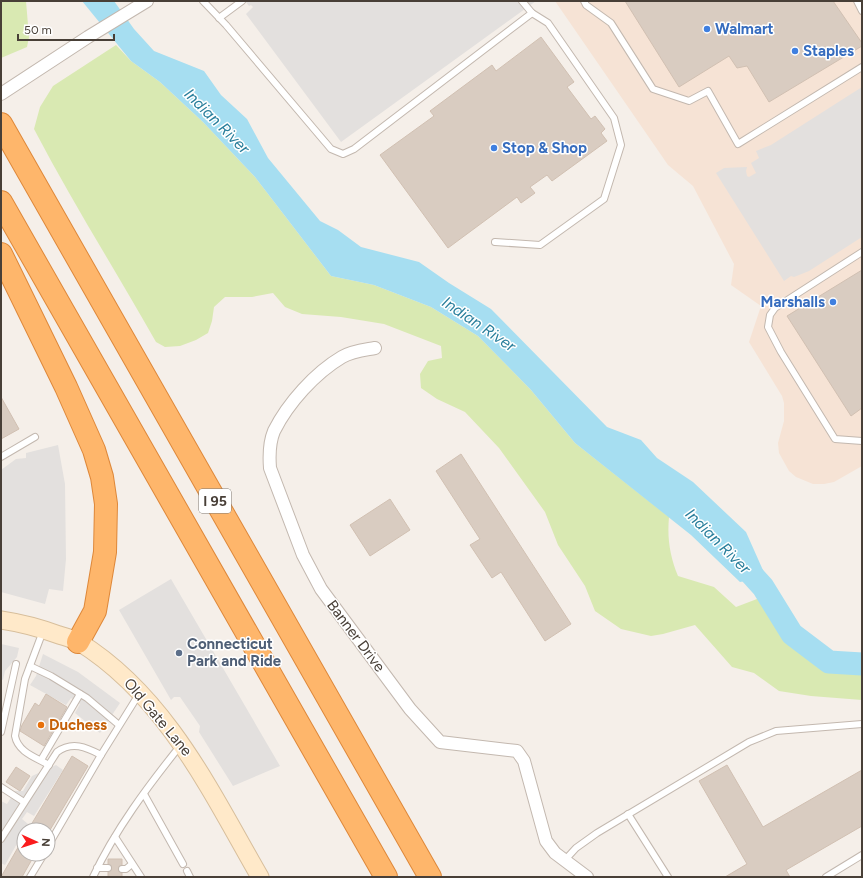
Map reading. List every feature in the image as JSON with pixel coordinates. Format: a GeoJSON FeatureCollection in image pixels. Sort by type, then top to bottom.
{"type":"FeatureCollection","features":[{"type":"Feature","properties":{"kind":"highway","name":"I 95"},"geometry":{"type":"LineString","coordinates":[[1,124],[430,877]]}},
{"type":"Feature","properties":{"kind":"highway","name":"I 95"},"geometry":{"type":"LineString","coordinates":[[1,202],[386,877]]}},
{"type":"Feature","properties":{"kind":"highway"},"geometry":{"type":"LineString","coordinates":[[1,254],[66,386],[94,450],[102,477],[106,504],[107,528],[105,552],[94,611],[78,642]]}},
{"type":"Feature","properties":{"kind":"highway"},"geometry":{"type":"LineString","coordinates":[[343,725],[441,877]]}},
{"type":"Feature","properties":{"kind":"main road","name":"Old Gate Lane"},"geometry":{"type":"LineString","coordinates":[[1,620],[29,625],[78,642],[125,676],[182,744],[260,877]]}},
{"type":"Feature","properties":{"kind":"street"},"geometry":{"type":"LineString","coordinates":[[1,94],[88,37],[147,1]]}},
{"type":"Feature","properties":{"kind":"street","name":"Banner Drive"},"geometry":{"type":"LineString","coordinates":[[375,348],[343,356],[326,369],[307,386],[290,407],[274,431],[271,443],[270,468],[303,555],[321,589],[410,709],[440,742],[517,751],[524,761],[546,841],[555,853],[587,877]]}},
{"type":"Feature","properties":{"kind":"lane"},"geometry":{"type":"LineString","coordinates":[[203,1],[331,150],[343,154],[354,149],[532,13]]}},
{"type":"Feature","properties":{"kind":"lane"},"geometry":{"type":"LineString","coordinates":[[219,18],[242,1]]}},
{"type":"Feature","properties":{"kind":"lane"},"geometry":{"type":"LineString","coordinates":[[495,242],[540,245],[604,199],[621,145],[614,118],[548,23],[532,13],[522,1]]}},
{"type":"Feature","properties":{"kind":"lane"},"geometry":{"type":"LineString","coordinates":[[584,1],[586,5],[611,23],[653,88],[689,101],[708,91],[738,144],[862,67]]}},
{"type":"Feature","properties":{"kind":"lane"},"geometry":{"type":"LineString","coordinates":[[857,1],[862,11]]}},
{"type":"Feature","properties":{"kind":"lane"},"geometry":{"type":"LineString","coordinates":[[862,252],[775,308],[770,315],[768,327],[781,352],[835,439],[862,441]]}},
{"type":"Feature","properties":{"kind":"lane"},"geometry":{"type":"LineString","coordinates":[[1,457],[35,437]]}},
{"type":"Feature","properties":{"kind":"lane"},"geometry":{"type":"LineString","coordinates":[[43,629],[25,679],[15,736],[16,743],[20,748],[49,765]]}},
{"type":"Feature","properties":{"kind":"lane"},"geometry":{"type":"LineString","coordinates":[[1,732],[16,664]]}},
{"type":"Feature","properties":{"kind":"lane"},"geometry":{"type":"LineString","coordinates":[[30,666],[80,694],[119,724]]}},
{"type":"Feature","properties":{"kind":"lane"},"geometry":{"type":"LineString","coordinates":[[56,832],[119,724],[140,693]]}},
{"type":"Feature","properties":{"kind":"lane"},"geometry":{"type":"LineString","coordinates":[[41,760],[80,694]]}},
{"type":"Feature","properties":{"kind":"lane"},"geometry":{"type":"LineString","coordinates":[[565,860],[576,848],[628,814],[749,742],[776,732],[862,724]]}},
{"type":"Feature","properties":{"kind":"lane"},"geometry":{"type":"LineString","coordinates":[[93,877],[115,837],[144,794],[182,744]]}},
{"type":"Feature","properties":{"kind":"lane"},"geometry":{"type":"LineString","coordinates":[[1,839],[57,752],[65,746],[76,746],[89,749],[101,755]]}},
{"type":"Feature","properties":{"kind":"lane"},"geometry":{"type":"LineString","coordinates":[[1,787],[24,802]]}},
{"type":"Feature","properties":{"kind":"lane"},"geometry":{"type":"LineString","coordinates":[[144,794],[182,864]]}},
{"type":"Feature","properties":{"kind":"lane"},"geometry":{"type":"LineString","coordinates":[[628,814],[668,877]]}},
{"type":"Feature","properties":{"kind":"lane"},"geometry":{"type":"LineString","coordinates":[[115,837],[141,877]]}},
{"type":"Feature","properties":{"kind":"lane"},"geometry":{"type":"LineString","coordinates":[[826,877],[862,855]]}},
{"type":"Feature","properties":{"kind":"lane"},"geometry":{"type":"LineString","coordinates":[[30,877],[39,862]]}},
{"type":"Feature","properties":{"kind":"lane"},"geometry":{"type":"LineString","coordinates":[[125,870],[132,864]]}},
{"type":"Feature","properties":{"kind":"lane"},"geometry":{"type":"LineString","coordinates":[[97,868],[108,868]]}},
{"type":"Feature","properties":{"kind":"shaded area"},"geometry":{"type":"Polygon","coordinates":[[[245,1],[536,1],[341,142],[246,14],[253,7],[251,5],[249,6],[245,1]]]}},
{"type":"Feature","properties":{"kind":"shaded area"},"geometry":{"type":"Polygon","coordinates":[[[555,1],[862,1],[862,466],[834,482],[824,484],[813,484],[796,477],[789,471],[779,453],[778,443],[784,421],[784,403],[782,396],[749,342],[761,306],[731,285],[734,264],[693,186],[668,165],[555,1]]]}},
{"type":"Feature","properties":{"kind":"shaded area"},"geometry":{"type":"Polygon","coordinates":[[[862,87],[862,237],[809,271],[794,277],[791,276],[784,281],[716,173],[724,168],[747,167],[747,176],[749,177],[756,173],[751,163],[759,158],[756,151],[771,145],[862,87]]]}},
{"type":"Feature","properties":{"kind":"shaded area"},"geometry":{"type":"Polygon","coordinates":[[[58,445],[65,484],[66,559],[63,591],[49,589],[45,604],[1,592],[1,470],[16,459],[26,458],[26,453],[58,445]]]}},
{"type":"Feature","properties":{"kind":"shaded area","name":"Connecticut Park and Ride"},"geometry":{"type":"Polygon","coordinates":[[[171,579],[280,766],[233,786],[199,732],[200,726],[180,697],[174,697],[171,700],[119,610],[171,579]]]}},
{"type":"Feature","properties":{"kind":"shaded area"},"geometry":{"type":"Polygon","coordinates":[[[1,644],[19,648],[17,657],[5,671],[3,680],[1,679],[1,644]]]}},
{"type":"Feature","properties":{"kind":"shaded area"},"geometry":{"type":"Polygon","coordinates":[[[43,654],[78,672],[120,703],[100,733],[75,713],[80,704],[71,698],[66,705],[30,685],[36,676],[43,654]]]}},
{"type":"Feature","properties":{"kind":"shaded area"},"geometry":{"type":"Polygon","coordinates":[[[56,765],[63,770],[34,816],[27,812],[22,819],[26,822],[16,822],[16,845],[5,865],[1,863],[1,801],[7,804],[15,791],[23,791],[32,776],[56,765]]]}},
{"type":"Feature","properties":{"kind":"green space"},"geometry":{"type":"Polygon","coordinates":[[[1,1],[26,1],[29,37],[27,47],[1,58],[1,1]]]}},
{"type":"Feature","properties":{"kind":"green space"},"geometry":{"type":"Polygon","coordinates":[[[116,45],[131,61],[160,82],[203,122],[255,177],[331,276],[374,285],[431,307],[478,336],[531,390],[575,443],[669,517],[668,533],[670,547],[678,576],[714,587],[736,607],[757,599],[776,598],[795,622],[818,660],[837,666],[862,670],[862,700],[811,696],[779,691],[754,673],[732,667],[695,625],[651,636],[621,629],[595,611],[585,586],[558,545],[545,512],[499,448],[465,412],[437,399],[421,388],[420,374],[428,361],[442,358],[441,346],[384,324],[341,317],[302,314],[285,307],[273,293],[252,297],[225,297],[214,307],[208,333],[196,340],[180,346],[165,347],[156,342],[63,183],[34,129],[40,107],[53,86],[116,45]]]}},
{"type":"Feature","properties":{"kind":"water"},"geometry":{"type":"Polygon","coordinates":[[[82,1],[114,1],[134,29],[154,51],[204,71],[221,95],[247,119],[268,158],[320,221],[338,230],[361,247],[419,262],[491,309],[607,427],[641,440],[657,458],[693,482],[746,532],[766,577],[740,582],[691,535],[575,443],[531,390],[478,336],[431,307],[374,285],[331,276],[255,177],[203,122],[160,82],[131,61],[82,1]]]}},
{"type":"Feature","properties":{"kind":"building"},"geometry":{"type":"Polygon","coordinates":[[[625,1],[833,1],[862,43],[862,46],[769,102],[747,66],[737,68],[729,56],[679,87],[625,1]]]}},
{"type":"Feature","properties":{"kind":"building","name":"Stop & Shop"},"geometry":{"type":"Polygon","coordinates":[[[541,37],[574,82],[567,87],[591,119],[595,116],[605,129],[601,133],[607,141],[552,181],[547,175],[530,187],[535,193],[521,203],[517,197],[448,248],[380,155],[434,116],[430,111],[492,65],[496,71],[541,37]]]}},
{"type":"Feature","properties":{"kind":"building"},"geometry":{"type":"Polygon","coordinates":[[[862,270],[862,408],[851,416],[787,316],[862,270]]]}},
{"type":"Feature","properties":{"kind":"building"},"geometry":{"type":"Polygon","coordinates":[[[1,397],[19,429],[1,439],[1,397]]]}},
{"type":"Feature","properties":{"kind":"building"},"geometry":{"type":"Polygon","coordinates":[[[461,454],[571,624],[545,641],[501,572],[492,578],[470,545],[480,539],[436,471],[461,454]]]}},
{"type":"Feature","properties":{"kind":"building"},"geometry":{"type":"Polygon","coordinates":[[[390,499],[410,530],[370,556],[350,525],[390,499]]]}},
{"type":"Feature","properties":{"kind":"building","name":"Duchess"},"geometry":{"type":"Polygon","coordinates":[[[46,694],[67,707],[44,746],[20,731],[35,703],[39,706],[46,694]]]}},
{"type":"Feature","properties":{"kind":"building"},"geometry":{"type":"Polygon","coordinates":[[[72,756],[88,766],[55,822],[33,822],[72,756]]]}},
{"type":"Feature","properties":{"kind":"building"},"geometry":{"type":"Polygon","coordinates":[[[727,765],[763,827],[862,770],[862,826],[786,870],[790,877],[725,877],[747,864],[699,781],[727,765]]]}},
{"type":"Feature","properties":{"kind":"building"},"geometry":{"type":"Polygon","coordinates":[[[16,767],[30,776],[20,791],[6,782],[16,767]]]}},
{"type":"Feature","properties":{"kind":"building"},"geometry":{"type":"Polygon","coordinates":[[[16,851],[16,862],[30,862],[22,877],[1,877],[16,851]]]}},
{"type":"Feature","properties":{"kind":"building"},"geometry":{"type":"Polygon","coordinates":[[[108,859],[122,859],[122,865],[118,869],[122,873],[122,877],[108,877],[108,872],[112,868],[108,864],[108,859]]]}},
{"type":"Feature","properties":{"kind":"waterway","name":"Indian River"},"geometry":{"type":"LineString","coordinates":[[735,556],[763,587],[792,634],[829,662],[862,664]]}},
{"type":"Feature","properties":{"kind":"place","name":"Walmart"},"geometry":{"type":"Point","coordinates":[707,29]}},
{"type":"Feature","properties":{"kind":"place","name":"Staples"},"geometry":{"type":"Point","coordinates":[795,51]}},
{"type":"Feature","properties":{"kind":"place","name":"Stop & Shop"},"geometry":{"type":"Point","coordinates":[494,148]}},
{"type":"Feature","properties":{"kind":"place","name":"Marshalls"},"geometry":{"type":"Point","coordinates":[833,302]}},
{"type":"Feature","properties":{"kind":"place","name":"Connecticut Park and Ride"},"geometry":{"type":"Point","coordinates":[179,653]}},
{"type":"Feature","properties":{"kind":"place","name":"Duchess"},"geometry":{"type":"Point","coordinates":[41,725]}}]}
